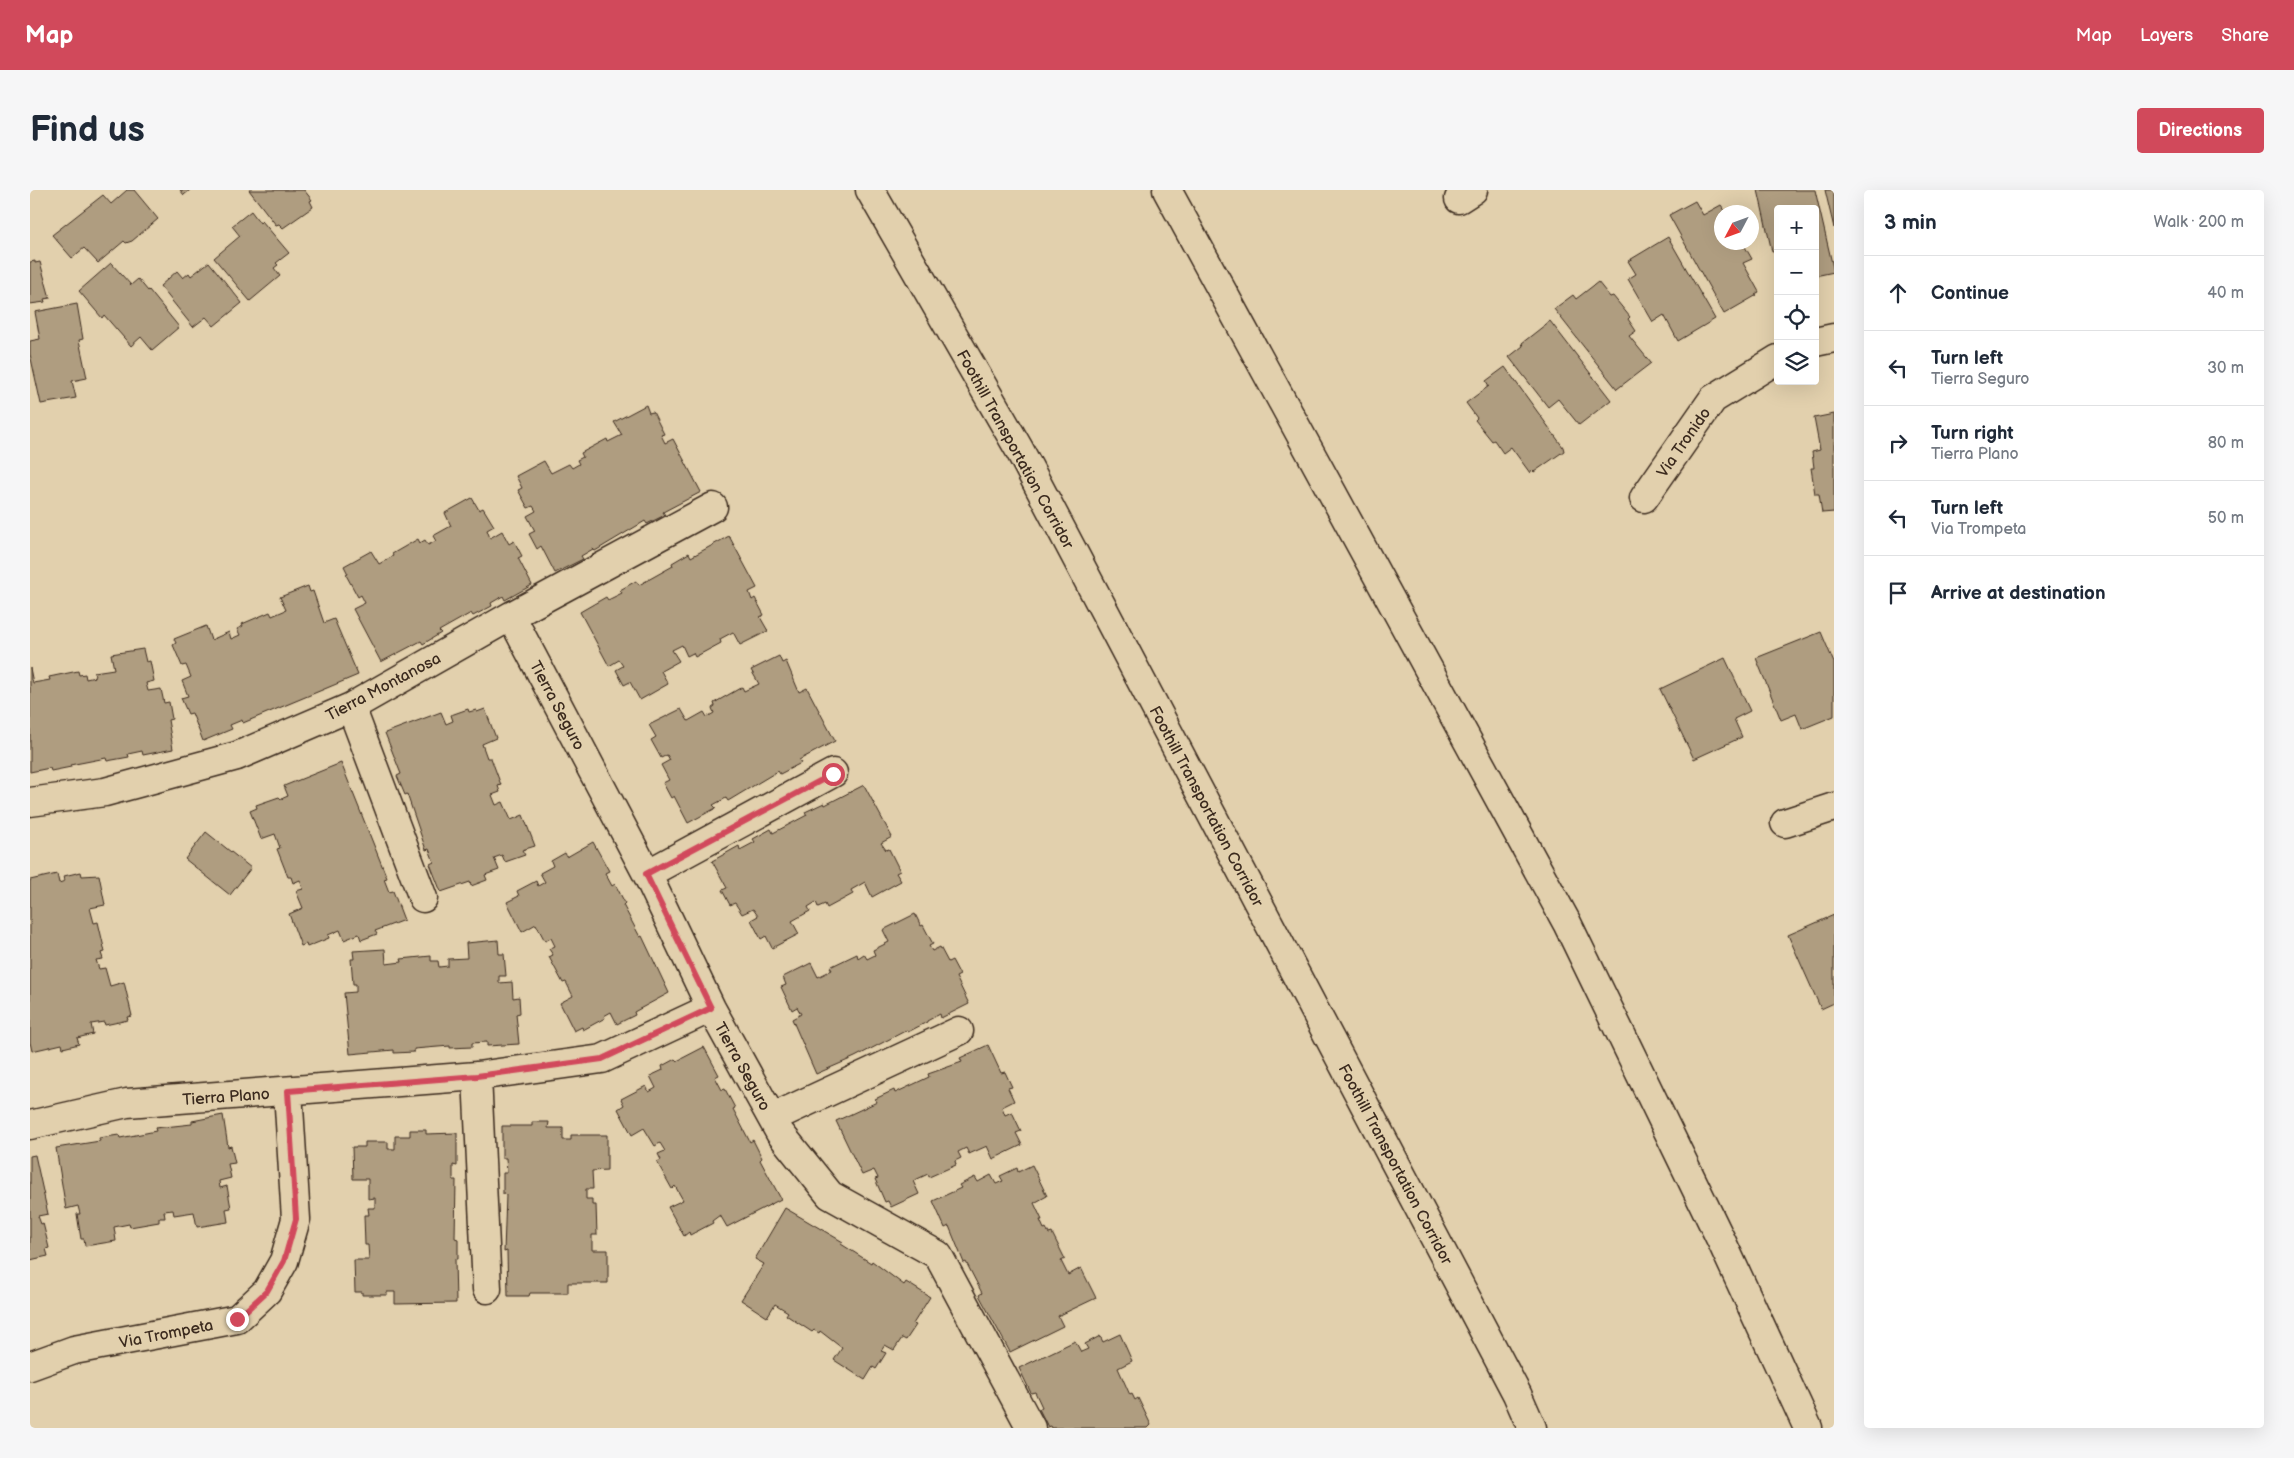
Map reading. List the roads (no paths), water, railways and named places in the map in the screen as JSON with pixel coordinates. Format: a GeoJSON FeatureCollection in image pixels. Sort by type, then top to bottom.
{"type":"FeatureCollection","features":[{"type":"Feature","properties":{"kind":"main road","name":"Foothill Transportation Corridor"},"geometry":{"type":"LineString","coordinates":[[870,190],[1019,449],[1517,1394],[1532,1428]]}},
{"type":"Feature","properties":{"kind":"main road"},"geometry":{"type":"LineString","coordinates":[[1167,190],[1567,923],[1721,1240],[1808,1428]]}},
{"type":"Feature","properties":{"kind":"main road"},"geometry":{"type":"LineString","coordinates":[[1819,341],[1834,338]]}},
{"type":"Feature","properties":{"kind":"main road","name":"Via Tronido"},"geometry":{"type":"LineString","coordinates":[[1644,498],[1713,399],[1774,361]]}},
{"type":"Feature","properties":{"kind":"main road","name":"Tierra Montanosa"},"geometry":{"type":"LineString","coordinates":[[30,802],[104,792],[237,756],[351,707],[511,616],[713,507]]}},
{"type":"Feature","properties":{"kind":"main road","name":"Tierra Seguro"},"geometry":{"type":"LineString","coordinates":[[511,616],[646,874],[711,1008],[780,1133],[830,1195],[938,1255],[1030,1428]]}},
{"type":"Feature","properties":{"kind":"main road"},"geometry":{"type":"LineString","coordinates":[[351,707],[423,898]]}},
{"type":"Feature","properties":{"kind":"main road"},"geometry":{"type":"LineString","coordinates":[[646,874],[833,774]]}},
{"type":"Feature","properties":{"kind":"main road"},"geometry":{"type":"LineString","coordinates":[[1785,823],[1834,807]]}},
{"type":"Feature","properties":{"kind":"main road","name":"Tierra Plano"},"geometry":{"type":"LineString","coordinates":[[30,1124],[127,1103],[477,1076],[602,1059],[711,1008]]}},
{"type":"Feature","properties":{"kind":"main road"},"geometry":{"type":"LineString","coordinates":[[772,1118],[959,1030]]}},
{"type":"Feature","properties":{"kind":"main road"},"geometry":{"type":"LineString","coordinates":[[477,1076],[487,1289]]}},
{"type":"Feature","properties":{"kind":"main road","name":"Via Trompeta"},"geometry":{"type":"LineString","coordinates":[[30,1366],[74,1350],[237,1319],[267,1291],[284,1261],[296,1219],[288,1091]]}},
{"type":"Feature","properties":{"kind":"main road"},"geometry":{"type":"LineString","coordinates":[[1517,1394],[1528,1428]]}}]}
